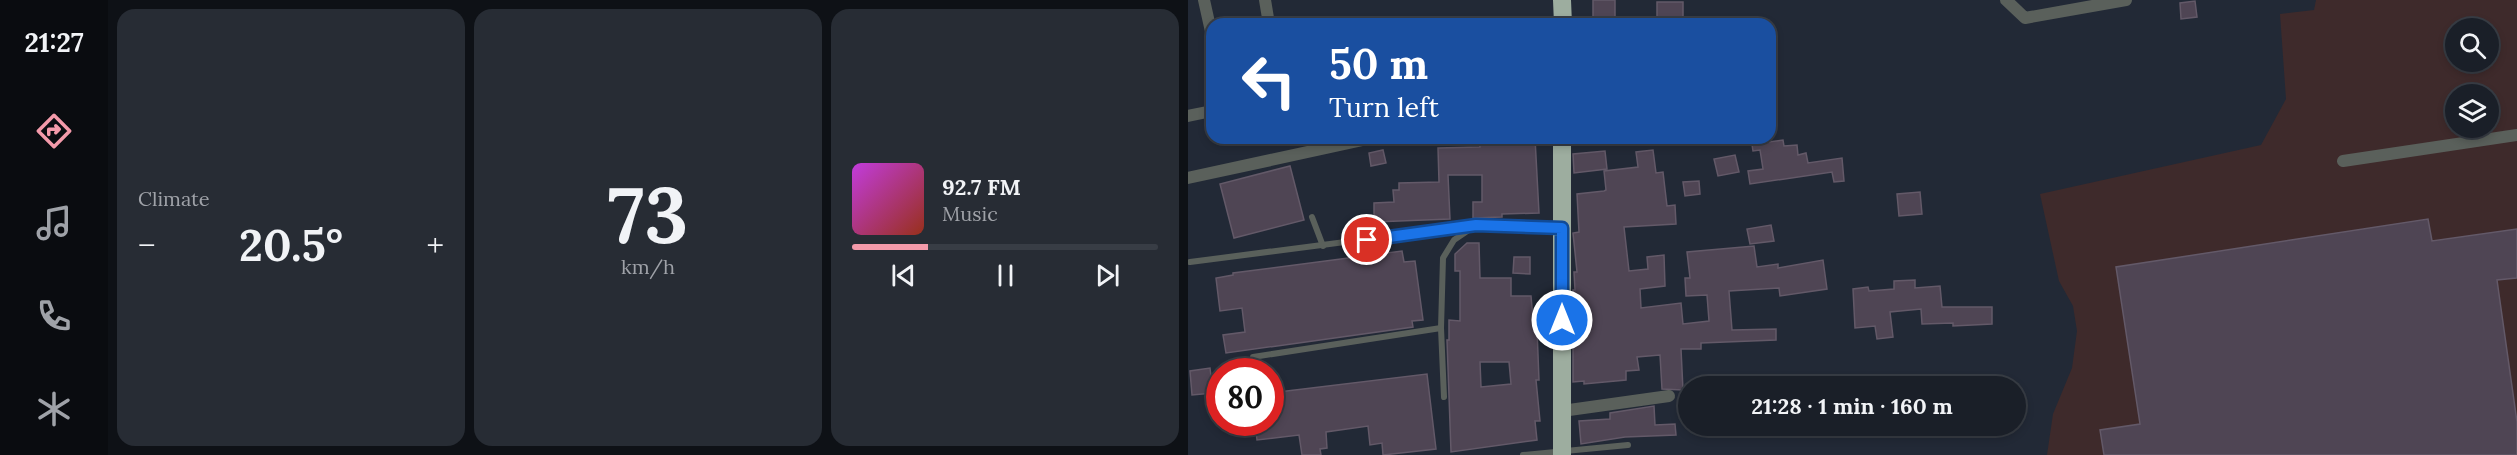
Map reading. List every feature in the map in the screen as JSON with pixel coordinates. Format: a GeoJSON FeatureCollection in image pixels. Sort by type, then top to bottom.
{"type":"FeatureCollection","features":[{"type":"Feature","properties":{"kind":"highway"},"geometry":{"type":"LineString","coordinates":[[1561,18],[1562,0]]}},
{"type":"Feature","properties":{"kind":"highway"},"geometry":{"type":"LineString","coordinates":[[1562,144],[1562,453]]}},
{"type":"Feature","properties":{"kind":"street"},"geometry":{"type":"LineString","coordinates":[[1204,0],[1208,18]]}},
{"type":"Feature","properties":{"kind":"street"},"geometry":{"type":"LineString","coordinates":[[1265,0],[1268,18]]}},
{"type":"Feature","properties":{"kind":"street"},"geometry":{"type":"LineString","coordinates":[[2006,0],[2025,18],[2126,0]]}},
{"type":"Feature","properties":{"kind":"street"},"geometry":{"type":"LineString","coordinates":[[1188,116],[1206,112]]}},
{"type":"Feature","properties":{"kind":"street"},"geometry":{"type":"LineString","coordinates":[[2343,160],[2517,135]]}},
{"type":"Feature","properties":{"kind":"street"},"geometry":{"type":"LineString","coordinates":[[1188,178],[1344,144]]}},
{"type":"Feature","properties":{"kind":"street"},"geometry":{"type":"LineString","coordinates":[[1562,411],[1669,396]]}},
{"type":"Feature","properties":{"kind":"lane"},"geometry":{"type":"LineString","coordinates":[[1311,217],[1323,246]]}},
{"type":"Feature","properties":{"kind":"lane"},"geometry":{"type":"LineString","coordinates":[[1190,262],[1476,225],[1562,228]]}},
{"type":"Feature","properties":{"kind":"lane"},"geometry":{"type":"LineString","coordinates":[[1444,397],[1441,328],[1443,258],[1454,240],[1476,225]]}},
{"type":"Feature","properties":{"kind":"lane"},"geometry":{"type":"LineString","coordinates":[[1253,357],[1441,328]]}},
{"type":"Feature","properties":{"kind":"lane"},"geometry":{"type":"LineString","coordinates":[[1523,455],[1628,445]]}},
{"type":"Feature","properties":{"kind":"shaded area"},"geometry":{"type":"Polygon","coordinates":[[[2316,0],[2517,0],[2517,455],[2047,455],[2053,414],[2072,368],[2077,331],[2073,306],[2059,281],[2040,194],[2261,145],[2286,99],[2280,14],[2314,10],[2316,0]]]}},
{"type":"Feature","properties":{"kind":"building"},"geometry":{"type":"Polygon","coordinates":[[[1593,0],[1615,0],[1615,18],[1593,18],[1593,0]]]}},
{"type":"Feature","properties":{"kind":"building"},"geometry":{"type":"Polygon","coordinates":[[[2195,1],[2197,17],[2181,19],[2180,3],[2195,1]]]}},
{"type":"Feature","properties":{"kind":"building"},"geometry":{"type":"Polygon","coordinates":[[[1657,2],[1683,2],[1683,18],[1657,18],[1657,2]]]}},
{"type":"Feature","properties":{"kind":"building"},"geometry":{"type":"Polygon","coordinates":[[[1783,140],[1784,146],[1797,145],[1798,155],[1806,153],[1808,163],[1842,158],[1844,181],[1834,182],[1832,172],[1750,184],[1748,171],[1763,169],[1760,150],[1753,151],[1752,144],[1776,144],[1776,141],[1783,140]]]}},
{"type":"Feature","properties":{"kind":"building"},"geometry":{"type":"Polygon","coordinates":[[[1480,144],[1535,144],[1539,213],[1473,218],[1473,202],[1482,202],[1482,175],[1448,175],[1450,219],[1374,222],[1374,203],[1394,202],[1393,190],[1399,190],[1399,183],[1439,182],[1438,148],[1480,147],[1480,144]]]}},
{"type":"Feature","properties":{"kind":"building"},"geometry":{"type":"Polygon","coordinates":[[[1383,150],[1386,163],[1371,166],[1369,153],[1383,150]]]}},
{"type":"Feature","properties":{"kind":"building"},"geometry":{"type":"Polygon","coordinates":[[[1653,150],[1656,173],[1663,172],[1667,206],[1675,205],[1676,224],[1624,227],[1629,271],[1648,269],[1647,257],[1664,255],[1665,286],[1640,289],[1641,308],[1681,303],[1683,324],[1709,321],[1707,295],[1686,296],[1685,278],[1690,278],[1687,252],[1754,246],[1757,267],[1778,264],[1778,268],[1823,260],[1827,289],[1780,296],[1779,288],[1729,291],[1732,330],[1776,329],[1776,340],[1701,343],[1701,349],[1681,349],[1682,376],[1678,376],[1678,390],[1662,389],[1660,355],[1637,357],[1639,370],[1626,371],[1626,380],[1584,384],[1584,381],[1573,382],[1573,290],[1575,290],[1574,272],[1577,272],[1573,233],[1579,232],[1577,194],[1606,190],[1604,171],[1638,167],[1636,152],[1653,150]]]}},
{"type":"Feature","properties":{"kind":"building"},"geometry":{"type":"Polygon","coordinates":[[[1605,151],[1607,169],[1574,173],[1573,154],[1605,151]]]}},
{"type":"Feature","properties":{"kind":"building"},"geometry":{"type":"Polygon","coordinates":[[[1735,155],[1739,172],[1718,176],[1714,159],[1735,155]]]}},
{"type":"Feature","properties":{"kind":"building"},"geometry":{"type":"Polygon","coordinates":[[[1290,166],[1304,220],[1234,238],[1220,184],[1290,166]]]}},
{"type":"Feature","properties":{"kind":"building"},"geometry":{"type":"Polygon","coordinates":[[[1699,181],[1700,194],[1685,196],[1683,182],[1699,181]]]}},
{"type":"Feature","properties":{"kind":"building"},"geometry":{"type":"Polygon","coordinates":[[[1920,192],[1922,214],[1899,216],[1897,194],[1920,192]]]}},
{"type":"Feature","properties":{"kind":"building"},"geometry":{"type":"Polygon","coordinates":[[[2428,219],[2432,241],[2517,229],[2517,278],[2497,280],[2517,422],[2517,455],[2104,455],[2100,430],[2140,424],[2116,267],[2428,219]]]}},
{"type":"Feature","properties":{"kind":"building"},"geometry":{"type":"Polygon","coordinates":[[[1771,225],[1774,241],[1750,244],[1747,229],[1771,225]]]}},
{"type":"Feature","properties":{"kind":"building"},"geometry":{"type":"Polygon","coordinates":[[[1467,243],[1479,243],[1480,278],[1511,278],[1511,296],[1531,296],[1534,329],[1537,329],[1539,380],[1536,380],[1540,421],[1535,421],[1537,440],[1451,452],[1447,340],[1449,340],[1449,320],[1460,321],[1460,271],[1455,271],[1455,254],[1467,243]],[[1480,362],[1481,387],[1511,384],[1509,362],[1480,362]]]}},
{"type":"Feature","properties":{"kind":"building"},"geometry":{"type":"Polygon","coordinates":[[[1402,251],[1404,262],[1415,261],[1423,320],[1412,321],[1413,327],[1226,353],[1223,335],[1245,332],[1242,308],[1220,311],[1216,278],[1233,275],[1233,273],[1402,251]]]}},
{"type":"Feature","properties":{"kind":"building"},"geometry":{"type":"Polygon","coordinates":[[[1514,257],[1530,257],[1530,274],[1513,273],[1514,257]]]}},
{"type":"Feature","properties":{"kind":"building"},"geometry":{"type":"Polygon","coordinates":[[[1915,280],[1915,288],[1940,286],[1942,307],[1992,307],[1992,324],[1953,326],[1953,323],[1922,324],[1921,309],[1890,312],[1893,337],[1877,339],[1875,326],[1855,328],[1853,289],[1868,287],[1869,291],[1894,289],[1894,281],[1915,280]]]}},
{"type":"Feature","properties":{"kind":"building"},"geometry":{"type":"Polygon","coordinates":[[[1206,369],[1206,394],[1192,395],[1190,371],[1206,369]]]}},
{"type":"Feature","properties":{"kind":"building"},"geometry":{"type":"Polygon","coordinates":[[[1427,374],[1436,449],[1383,455],[1382,443],[1370,445],[1368,426],[1326,432],[1327,448],[1320,449],[1321,455],[1302,455],[1299,435],[1257,440],[1257,436],[1284,436],[1284,391],[1427,374]]]}},
{"type":"Feature","properties":{"kind":"building"},"geometry":{"type":"Polygon","coordinates":[[[1654,406],[1655,425],[1675,424],[1676,435],[1625,437],[1581,444],[1579,421],[1610,419],[1610,413],[1654,406]]]}},
{"type":"Feature","properties":{"kind":"route"},"geometry":{"type":"LineString","coordinates":[[1367,240],[1476,225],[1562,228],[1562,320]]}}]}
